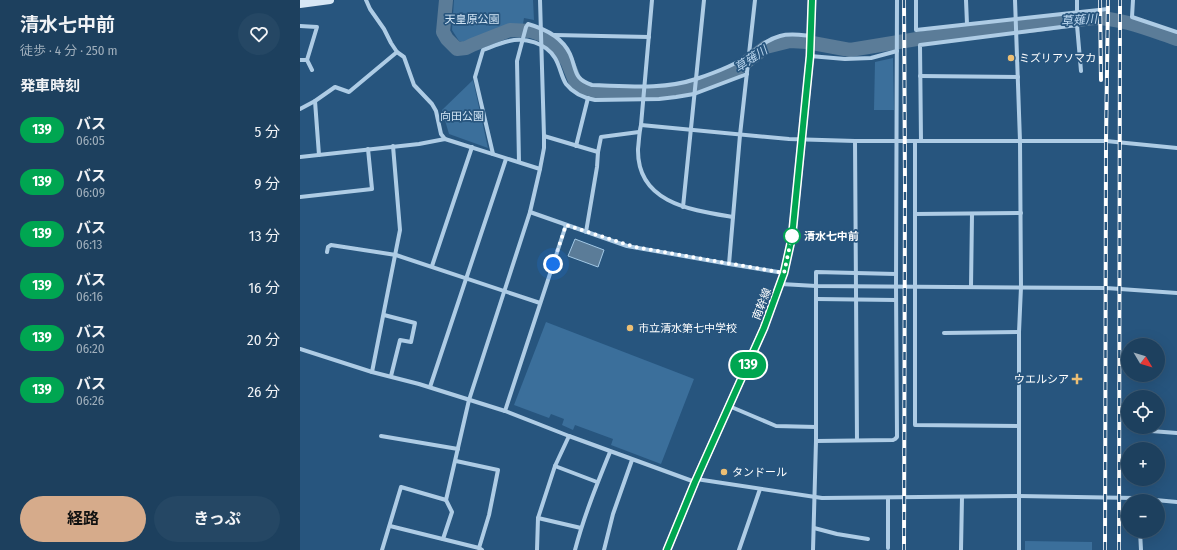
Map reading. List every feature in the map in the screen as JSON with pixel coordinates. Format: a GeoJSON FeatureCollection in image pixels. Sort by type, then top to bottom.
{"type":"FeatureCollection","features":[{"type":"Feature","properties":{"kind":"main road"},"geometry":{"type":"LineString","coordinates":[[300,4],[330,0]]}},
{"type":"Feature","properties":{"kind":"main road","name":"南幹線"},"geometry":{"type":"LineString","coordinates":[[667,550],[695,480],[764,328],[784,273],[792,237],[810,53],[812,0]]}},
{"type":"Feature","properties":{"kind":"street"},"geometry":{"type":"LineString","coordinates":[[366,0],[397,52],[404,57],[414,85],[432,104],[436,111],[441,134],[445,139]]}},
{"type":"Feature","properties":{"kind":"street"},"geometry":{"type":"LineString","coordinates":[[443,539],[452,512],[446,500],[469,400],[530,212],[544,148],[540,0]]}},
{"type":"Feature","properties":{"kind":"street"},"geometry":{"type":"LineString","coordinates":[[652,0],[641,125],[639,132],[638,158],[642,175],[662,196],[674,203],[683,207],[733,217]]}},
{"type":"Feature","properties":{"kind":"street"},"geometry":{"type":"LineString","coordinates":[[683,207],[704,0]]}},
{"type":"Feature","properties":{"kind":"street"},"geometry":{"type":"LineString","coordinates":[[728,264],[755,0]]}},
{"type":"Feature","properties":{"kind":"street"},"geometry":{"type":"LineString","coordinates":[[816,441],[893,440],[897,437],[897,0]]}},
{"type":"Feature","properties":{"kind":"street"},"geometry":{"type":"LineString","coordinates":[[916,0],[916,30],[1108,9]]}},
{"type":"Feature","properties":{"kind":"street"},"geometry":{"type":"LineString","coordinates":[[966,0],[967,24]]}},
{"type":"Feature","properties":{"kind":"street"},"geometry":{"type":"LineString","coordinates":[[1015,0],[1021,213],[1021,287],[1019,332],[1019,550]]}},
{"type":"Feature","properties":{"kind":"street"},"geometry":{"type":"LineString","coordinates":[[1077,0],[1077,12]]}},
{"type":"Feature","properties":{"kind":"street"},"geometry":{"type":"LineString","coordinates":[[1133,0],[1132,17],[1177,32]]}},
{"type":"Feature","properties":{"kind":"street"},"geometry":{"type":"LineString","coordinates":[[519,162],[517,61],[528,24],[541,27],[554,35],[570,53],[577,76],[592,85],[644,87],[695,79],[732,64],[769,40],[782,35],[793,34],[811,37]]}},
{"type":"Feature","properties":{"kind":"street"},"geometry":{"type":"LineString","coordinates":[[921,141],[920,45],[1077,25],[1081,71]]}},
{"type":"Feature","properties":{"kind":"street"},"geometry":{"type":"LineString","coordinates":[[300,26],[317,27],[307,60],[312,70]]}},
{"type":"Feature","properties":{"kind":"street"},"geometry":{"type":"LineString","coordinates":[[554,35],[649,37]]}},
{"type":"Feature","properties":{"kind":"street"},"geometry":{"type":"LineString","coordinates":[[493,154],[475,78],[483,50],[510,41],[532,41],[550,52],[555,58],[566,84],[580,96],[595,100],[659,99],[694,94],[747,74]]}},
{"type":"Feature","properties":{"kind":"street"},"geometry":{"type":"LineString","coordinates":[[810,53],[845,58],[871,58],[897,50]]}},
{"type":"Feature","properties":{"kind":"street"},"geometry":{"type":"LineString","coordinates":[[300,109],[315,101],[335,87],[349,92],[397,52]]}},
{"type":"Feature","properties":{"kind":"street"},"geometry":{"type":"LineString","coordinates":[[300,60],[307,60]]}},
{"type":"Feature","properties":{"kind":"street"},"geometry":{"type":"LineString","coordinates":[[920,76],[1018,77]]}},
{"type":"Feature","properties":{"kind":"street"},"geometry":{"type":"LineString","coordinates":[[576,146],[588,98]]}},
{"type":"Feature","properties":{"kind":"street"},"geometry":{"type":"LineString","coordinates":[[315,101],[319,155]]}},
{"type":"Feature","properties":{"kind":"street"},"geometry":{"type":"LineString","coordinates":[[641,125],[740,135],[801,139],[855,141],[1106,141],[1177,148]]}},
{"type":"Feature","properties":{"kind":"street"},"geometry":{"type":"LineString","coordinates":[[586,232],[601,137],[639,132]]}},
{"type":"Feature","properties":{"kind":"street"},"geometry":{"type":"LineString","coordinates":[[544,136],[598,152]]}},
{"type":"Feature","properties":{"kind":"street"},"geometry":{"type":"LineString","coordinates":[[300,157],[419,144],[445,139],[472,146],[506,159],[540,169]]}},
{"type":"Feature","properties":{"kind":"street"},"geometry":{"type":"LineString","coordinates":[[855,141],[857,440]]}},
{"type":"Feature","properties":{"kind":"street"},"geometry":{"type":"LineString","coordinates":[[915,141],[915,425],[1019,426]]}},
{"type":"Feature","properties":{"kind":"street"},"geometry":{"type":"LineString","coordinates":[[372,372],[400,230],[393,146]]}},
{"type":"Feature","properties":{"kind":"street"},"geometry":{"type":"LineString","coordinates":[[432,266],[472,146]]}},
{"type":"Feature","properties":{"kind":"street"},"geometry":{"type":"LineString","coordinates":[[300,197],[372,189],[368,149]]}},
{"type":"Feature","properties":{"kind":"street"},"geometry":{"type":"LineString","coordinates":[[430,387],[506,159]]}},
{"type":"Feature","properties":{"kind":"street"},"geometry":{"type":"LineString","coordinates":[[530,212],[586,232],[635,247],[784,273]]}},
{"type":"Feature","properties":{"kind":"street"},"geometry":{"type":"LineString","coordinates":[[915,214],[1021,213]]}},
{"type":"Feature","properties":{"kind":"street"},"geometry":{"type":"LineString","coordinates":[[971,287],[972,214]]}},
{"type":"Feature","properties":{"kind":"street"},"geometry":{"type":"LineString","coordinates":[[505,411],[566,225]]}},
{"type":"Feature","properties":{"kind":"street"},"geometry":{"type":"LineString","coordinates":[[327,252],[328,247],[331,245],[396,255],[540,303]]}},
{"type":"Feature","properties":{"kind":"street"},"geometry":{"type":"LineString","coordinates":[[813,550],[816,441],[816,272],[896,274]]}},
{"type":"Feature","properties":{"kind":"street"},"geometry":{"type":"LineString","coordinates":[[781,284],[816,286],[1106,288],[1177,293]]}},
{"type":"Feature","properties":{"kind":"street"},"geometry":{"type":"LineString","coordinates":[[816,299],[896,300]]}},
{"type":"Feature","properties":{"kind":"street"},"geometry":{"type":"LineString","coordinates":[[384,315],[415,323],[411,342],[400,340],[390,376]]}},
{"type":"Feature","properties":{"kind":"street"},"geometry":{"type":"LineString","coordinates":[[944,333],[1019,332]]}},
{"type":"Feature","properties":{"kind":"street"},"geometry":{"type":"LineString","coordinates":[[300,349],[372,372],[430,387],[505,411],[632,460],[695,480],[822,498],[1019,496],[1121,500]]}},
{"type":"Feature","properties":{"kind":"street"},"geometry":{"type":"LineString","coordinates":[[729,406],[776,426],[816,427]]}},
{"type":"Feature","properties":{"kind":"street"},"geometry":{"type":"LineString","coordinates":[[1165,432],[1177,433]]}},
{"type":"Feature","properties":{"kind":"street"},"geometry":{"type":"LineString","coordinates":[[381,436],[458,449]]}},
{"type":"Feature","properties":{"kind":"street"},"geometry":{"type":"LineString","coordinates":[[536,550],[538,518],[555,466],[569,436]]}},
{"type":"Feature","properties":{"kind":"street"},"geometry":{"type":"LineString","coordinates":[[575,550],[581,528],[610,452]]}},
{"type":"Feature","properties":{"kind":"street"},"geometry":{"type":"LineString","coordinates":[[604,550],[613,514],[632,460]]}},
{"type":"Feature","properties":{"kind":"street"},"geometry":{"type":"LineString","coordinates":[[390,526],[481,549],[498,470],[456,461]]}},
{"type":"Feature","properties":{"kind":"street"},"geometry":{"type":"LineString","coordinates":[[555,466],[598,482]]}},
{"type":"Feature","properties":{"kind":"street"},"geometry":{"type":"LineString","coordinates":[[382,550],[401,487],[446,500]]}},
{"type":"Feature","properties":{"kind":"street"},"geometry":{"type":"LineString","coordinates":[[739,550],[760,489]]}},
{"type":"Feature","properties":{"kind":"street"},"geometry":{"type":"LineString","coordinates":[[961,550],[962,497]]}},
{"type":"Feature","properties":{"kind":"street"},"geometry":{"type":"LineString","coordinates":[[888,498],[888,548]]}},
{"type":"Feature","properties":{"kind":"street"},"geometry":{"type":"LineString","coordinates":[[1165,501],[1177,502]]}},
{"type":"Feature","properties":{"kind":"street"},"geometry":{"type":"LineString","coordinates":[[538,518],[581,528]]}},
{"type":"Feature","properties":{"kind":"street"},"geometry":{"type":"LineString","coordinates":[[814,528],[837,534],[868,539]]}},
{"type":"Feature","properties":{"kind":"street"},"geometry":{"type":"LineString","coordinates":[[1140,538],[1141,550]]}},
{"type":"Feature","properties":{"kind":"green space","name":"天皇原公園"},"geometry":{"type":"Polygon","coordinates":[[[454,0],[533,0],[534,20],[524,18],[523,24],[505,26],[463,42],[459,41],[452,30],[454,0]]]}},
{"type":"Feature","properties":{"kind":"green space"},"geometry":{"type":"Polygon","coordinates":[[[893,58],[894,110],[874,110],[875,62],[893,58]]]}},
{"type":"Feature","properties":{"kind":"green space","name":"向田公園"},"geometry":{"type":"Polygon","coordinates":[[[473,80],[488,148],[449,134],[442,110],[473,80]]]}},
{"type":"Feature","properties":{"kind":"green space"},"geometry":{"type":"Polygon","coordinates":[[[546,322],[694,379],[661,464],[611,445],[613,439],[575,425],[573,430],[562,425],[564,419],[551,414],[549,418],[514,405],[546,322]]]}},
{"type":"Feature","properties":{"kind":"green space"},"geometry":{"type":"Polygon","coordinates":[[[1025,541],[1092,542],[1092,550],[1025,550],[1025,541]]]}},
{"type":"Feature","properties":{"kind":"shaded area"},"geometry":{"type":"Polygon","coordinates":[[[575,239],[604,250],[598,267],[568,256],[575,239]]]}},
{"type":"Feature","properties":{"kind":"waterway","name":"草薙川"},"geometry":{"type":"LineString","coordinates":[[446,0],[443,32],[447,39],[457,49],[466,48],[510,30],[531,31],[542,35],[558,49],[567,61],[577,86],[589,92],[664,93],[703,84],[737,69],[766,47],[790,41],[807,42],[850,50],[970,31],[1094,18],[1125,22],[1177,39]]}},
{"type":"Feature","properties":{"kind":"railway"},"geometry":{"type":"LineString","coordinates":[[904,0],[904,550]]}},
{"type":"Feature","properties":{"kind":"railway"},"geometry":{"type":"LineString","coordinates":[[1100,0],[1101,80]]}},
{"type":"Feature","properties":{"kind":"railway"},"geometry":{"type":"LineString","coordinates":[[1105,550],[1106,141],[1108,0]]}},
{"type":"Feature","properties":{"kind":"railway"},"geometry":{"type":"LineString","coordinates":[[1119,550],[1120,0]]}},
{"type":"Feature","properties":{"kind":"bus line","name":"139"},"geometry":{"type":"LineString","coordinates":[[667,550],[695,482],[764,328],[784,273],[792,237],[810,56],[812,0]]}},
{"type":"Feature","properties":{"kind":"place","name":"ミズリアソマカ"},"geometry":{"type":"Point","coordinates":[1011,58]}},
{"type":"Feature","properties":{"kind":"place","name":"清水七中前"},"geometry":{"type":"Point","coordinates":[792,236]}},
{"type":"Feature","properties":{"kind":"place","name":"市立清水第七中学校"},"geometry":{"type":"Point","coordinates":[630,328]}},
{"type":"Feature","properties":{"kind":"place","name":"ウエルシア"},"geometry":{"type":"Point","coordinates":[1077,379]}},
{"type":"Feature","properties":{"kind":"place","name":"タンドール"},"geometry":{"type":"Point","coordinates":[724,472]}},
{"type":"Feature","properties":{"kind":"route"},"geometry":{"type":"LineString","coordinates":[[553,264],[566,225],[627,246],[784,273],[792,236]]}}]}
